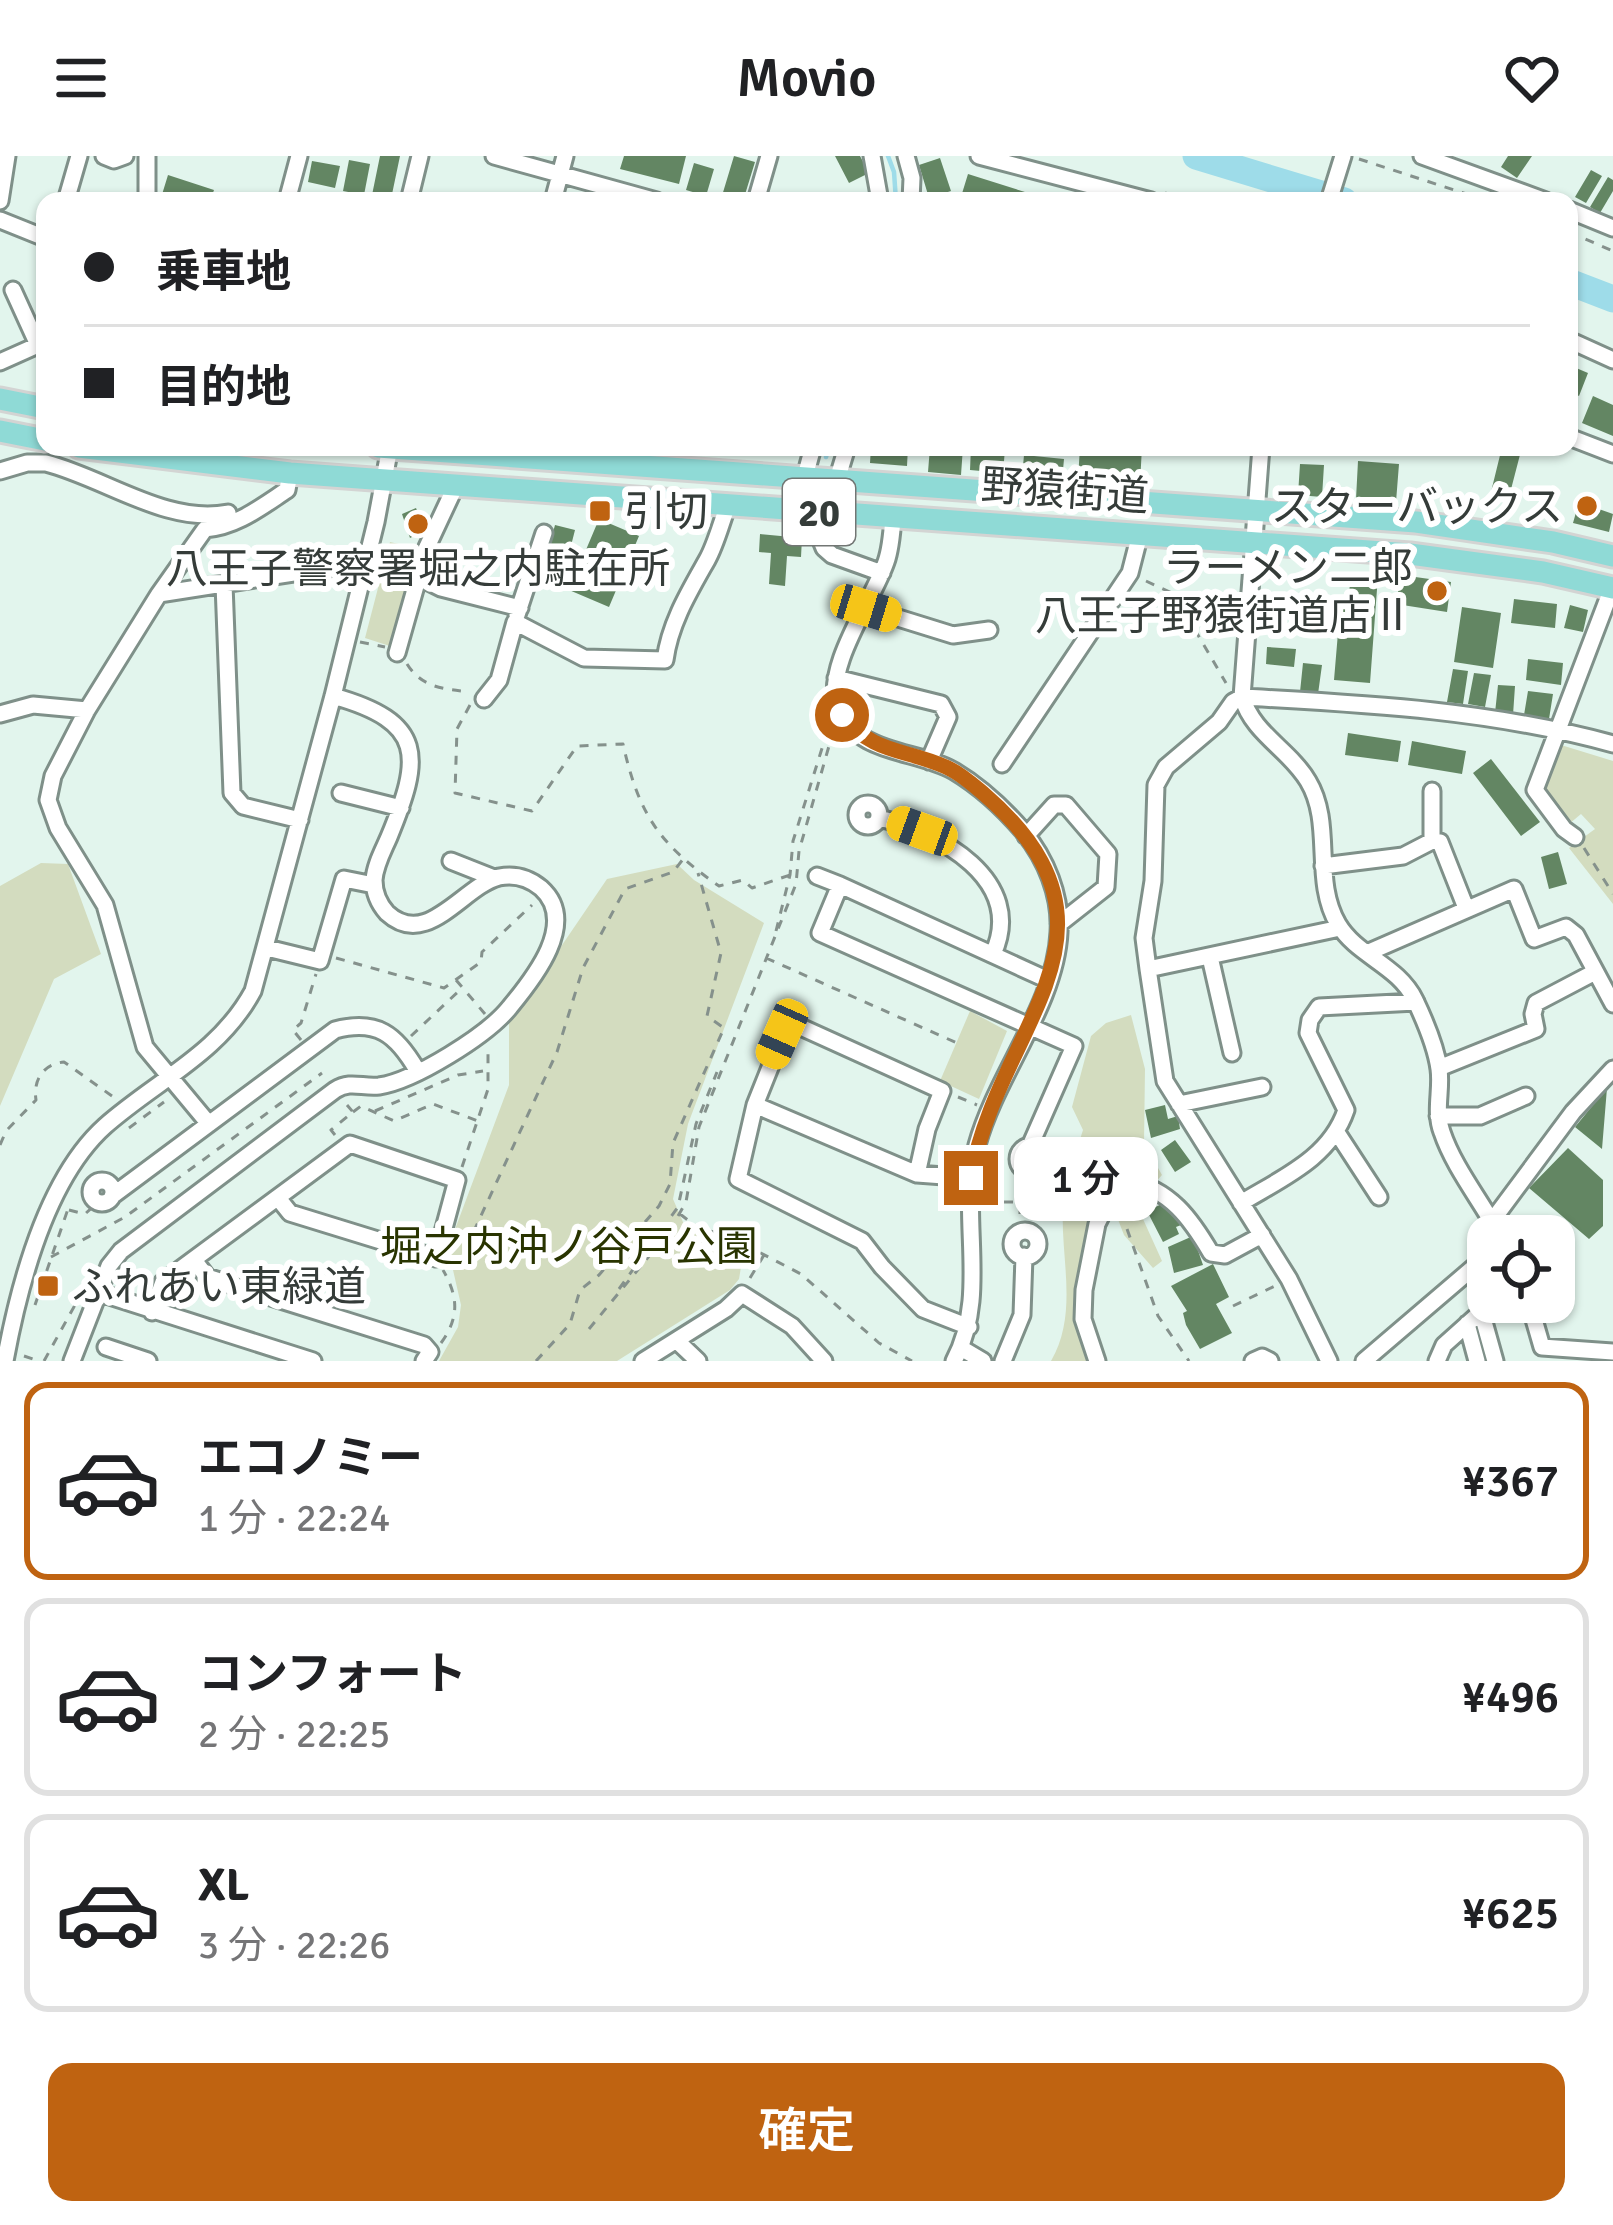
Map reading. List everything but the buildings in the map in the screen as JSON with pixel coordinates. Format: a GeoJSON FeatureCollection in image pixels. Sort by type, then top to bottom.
{"type":"FeatureCollection","features":[{"type":"Feature","properties":{"kind":"main road"},"geometry":{"type":"LineString","coordinates":[[0,399],[36,406]]}},
{"type":"Feature","properties":{"kind":"main road"},"geometry":{"type":"LineString","coordinates":[[0,431],[36,438]]}},
{"type":"Feature","properties":{"kind":"main road","name":"野猿街道"},"geometry":{"type":"LineString","coordinates":[[152,456],[290,473],[1410,554],[1544,572],[1613,588]]}},
{"type":"Feature","properties":{"kind":"main road","name":"野猿街道"},"geometry":{"type":"LineString","coordinates":[[503,456],[1416,522],[1613,556]]}},
{"type":"Feature","properties":{"kind":"street"},"geometry":{"type":"LineString","coordinates":[[0,201],[7,156]]}},
{"type":"Feature","properties":{"kind":"street"},"geometry":{"type":"LineString","coordinates":[[69,192],[80,156]]}},
{"type":"Feature","properties":{"kind":"street"},"geometry":{"type":"LineString","coordinates":[[104,156],[114,160],[124,156]]}},
{"type":"Feature","properties":{"kind":"street"},"geometry":{"type":"LineString","coordinates":[[147,156],[147,192]]}},
{"type":"Feature","properties":{"kind":"street"},"geometry":{"type":"LineString","coordinates":[[289,192],[298,156]]}},
{"type":"Feature","properties":{"kind":"street"},"geometry":{"type":"LineString","coordinates":[[411,192],[420,156]]}},
{"type":"Feature","properties":{"kind":"street"},"geometry":{"type":"LineString","coordinates":[[494,156],[625,192]]}},
{"type":"Feature","properties":{"kind":"street"},"geometry":{"type":"LineString","coordinates":[[555,192],[565,156]]}},
{"type":"Feature","properties":{"kind":"street"},"geometry":{"type":"LineString","coordinates":[[759,192],[769,156]]}},
{"type":"Feature","properties":{"kind":"street"},"geometry":{"type":"LineString","coordinates":[[872,156],[878,192]]}},
{"type":"Feature","properties":{"kind":"street"},"geometry":{"type":"LineString","coordinates":[[905,156],[911,192]]}},
{"type":"Feature","properties":{"kind":"street"},"geometry":{"type":"LineString","coordinates":[[979,156],[1117,192]]}},
{"type":"Feature","properties":{"kind":"street"},"geometry":{"type":"LineString","coordinates":[[1422,156],[1521,192]]}},
{"type":"Feature","properties":{"kind":"street"},"geometry":{"type":"LineString","coordinates":[[1333,192],[1348,159]]}},
{"type":"Feature","properties":{"kind":"street"},"geometry":{"type":"LineString","coordinates":[[1578,214],[1613,228]]}},
{"type":"Feature","properties":{"kind":"street"},"geometry":{"type":"LineString","coordinates":[[0,220],[36,234]]}},
{"type":"Feature","properties":{"kind":"street"},"geometry":{"type":"LineString","coordinates":[[13,290],[36,341]]}},
{"type":"Feature","properties":{"kind":"street"},"geometry":{"type":"LineString","coordinates":[[1578,344],[1613,360]]}},
{"type":"Feature","properties":{"kind":"street"},"geometry":{"type":"LineString","coordinates":[[0,362],[36,346]]}},
{"type":"Feature","properties":{"kind":"street"},"geometry":{"type":"LineString","coordinates":[[1578,440],[1613,454]]}},
{"type":"Feature","properties":{"kind":"street"},"geometry":{"type":"LineString","coordinates":[[74,471],[77,456]]}},
{"type":"Feature","properties":{"kind":"street"},"geometry":{"type":"LineString","coordinates":[[5,1361],[24,1287],[61,1180],[105,1126],[175,1084],[244,1008],[267,948],[333,696],[388,456]]}},
{"type":"Feature","properties":{"kind":"street"},"geometry":{"type":"LineString","coordinates":[[811,456],[805,480],[809,511],[824,548],[882,573]]}},
{"type":"Feature","properties":{"kind":"street"},"geometry":{"type":"LineString","coordinates":[[837,480],[844,456]]}},
{"type":"Feature","properties":{"kind":"street"},"geometry":{"type":"LineString","coordinates":[[1260,456],[1237,699],[1219,722],[1166,767],[1156,785],[1153,881],[1144,938],[1165,1082],[1289,1279],[1329,1361]]}},
{"type":"Feature","properties":{"kind":"street"},"geometry":{"type":"LineString","coordinates":[[0,471],[46,463],[189,514],[204,518],[228,513]]}},
{"type":"Feature","properties":{"kind":"street"},"geometry":{"type":"LineString","coordinates":[[208,1124],[145,1047],[106,905],[58,828],[48,800],[53,776],[87,710],[205,529],[222,528],[250,515],[286,490],[290,473]]}},
{"type":"Feature","properties":{"kind":"street"},"geometry":{"type":"LineString","coordinates":[[397,653],[427,547],[455,485]]}},
{"type":"Feature","properties":{"kind":"street"},"geometry":{"type":"LineString","coordinates":[[419,577],[517,615],[584,658],[665,660],[668,640],[728,505]]}},
{"type":"Feature","properties":{"kind":"street"},"geometry":{"type":"LineString","coordinates":[[893,517],[882,573],[836,678],[840,712],[869,742],[961,776],[1026,836],[1052,880],[1059,923],[1048,980],[989,1111],[971,1178],[973,1285],[969,1327],[957,1355],[983,1361]]}},
{"type":"Feature","properties":{"kind":"street"},"geometry":{"type":"LineString","coordinates":[[484,699],[499,680],[544,533]]}},
{"type":"Feature","properties":{"kind":"street"},"geometry":{"type":"LineString","coordinates":[[1002,764],[1130,573],[1140,534]]}},
{"type":"Feature","properties":{"kind":"street"},"geometry":{"type":"LineString","coordinates":[[159,594],[326,568],[365,567]]}},
{"type":"Feature","properties":{"kind":"street"},"geometry":{"type":"LineString","coordinates":[[224,584],[232,793],[243,806],[300,820]]}},
{"type":"Feature","properties":{"kind":"street"},"geometry":{"type":"LineString","coordinates":[[1575,837],[1535,790],[1613,588]]}},
{"type":"Feature","properties":{"kind":"street"},"geometry":{"type":"LineString","coordinates":[[866,608],[953,635],[989,630]]}},
{"type":"Feature","properties":{"kind":"street"},"geometry":{"type":"LineString","coordinates":[[836,678],[941,704],[948,717],[929,761]]}},
{"type":"Feature","properties":{"kind":"street"},"geometry":{"type":"LineString","coordinates":[[333,696],[371,706],[397,726],[412,754],[410,783],[375,869],[374,885],[386,912],[408,923],[425,923],[494,878]]}},
{"type":"Feature","properties":{"kind":"street"},"geometry":{"type":"LineString","coordinates":[[1237,699],[1443,709],[1613,744]]}},
{"type":"Feature","properties":{"kind":"street"},"geometry":{"type":"LineString","coordinates":[[1237,699],[1248,718],[1309,782],[1320,814],[1322,866],[1331,911],[1340,928],[1403,979],[1416,1002],[1439,1068],[1442,1135],[1488,1215]]}},
{"type":"Feature","properties":{"kind":"street"},"geometry":{"type":"LineString","coordinates":[[0,715],[33,705],[87,710]]}},
{"type":"Feature","properties":{"kind":"street"},"geometry":{"type":"LineString","coordinates":[[1432,791],[1432,841]]}},
{"type":"Feature","properties":{"kind":"street"},"geometry":{"type":"LineString","coordinates":[[341,793],[401,808]]}},
{"type":"Feature","properties":{"kind":"street"},"geometry":{"type":"LineString","coordinates":[[1026,836],[1054,805],[1066,805],[1108,854],[1106,887],[1059,923]]}},
{"type":"Feature","properties":{"kind":"street"},"geometry":{"type":"LineString","coordinates":[[879,818],[922,831],[984,875],[1000,912],[1001,928],[993,954]]}},
{"type":"Feature","properties":{"kind":"street"},"geometry":{"type":"LineString","coordinates":[[1322,866],[1403,856],[1432,841],[1440,842],[1466,908]]}},
{"type":"Feature","properties":{"kind":"street"},"geometry":{"type":"LineString","coordinates":[[72,1361],[97,1292],[121,1251],[346,1083],[380,1086],[456,1052],[510,1008],[552,945],[555,911],[545,892],[520,877],[494,878],[451,860]]}},
{"type":"Feature","properties":{"kind":"street"},"geometry":{"type":"LineString","coordinates":[[817,876],[1048,980]]}},
{"type":"Feature","properties":{"kind":"street"},"geometry":{"type":"LineString","coordinates":[[267,948],[321,958],[344,879],[374,885]]}},
{"type":"Feature","properties":{"kind":"street"},"geometry":{"type":"LineString","coordinates":[[840,885],[820,933],[1075,1046],[1030,1146],[1038,1148],[1044,1159],[1034,1171]]}},
{"type":"Feature","properties":{"kind":"street"},"geometry":{"type":"LineString","coordinates":[[1367,952],[1514,889],[1534,939],[1566,927],[1576,935],[1613,1004]]}},
{"type":"Feature","properties":{"kind":"street"},"geometry":{"type":"LineString","coordinates":[[1148,969],[1340,928]]}},
{"type":"Feature","properties":{"kind":"street"},"geometry":{"type":"LineString","coordinates":[[1210,957],[1226,1045]]}},
{"type":"Feature","properties":{"kind":"street"},"geometry":{"type":"LineString","coordinates":[[1439,1068],[1536,1029],[1536,1003],[1595,972]]}},
{"type":"Feature","properties":{"kind":"street"},"geometry":{"type":"LineString","coordinates":[[1241,1203],[1315,1159],[1346,1110],[1308,1033],[1319,1007],[1416,1002]]}},
{"type":"Feature","properties":{"kind":"street"},"geometry":{"type":"LineString","coordinates":[[917,1174],[942,1091],[794,1024],[787,1025],[755,1105],[738,1179],[862,1241],[923,1309],[969,1327]]}},
{"type":"Feature","properties":{"kind":"street"},"geometry":{"type":"LineString","coordinates":[[105,1199],[335,1030],[354,1025],[386,1030],[416,1070]]}},
{"type":"Feature","properties":{"kind":"street"},"geometry":{"type":"LineString","coordinates":[[1505,1215],[1573,1112],[1613,1069]]}},
{"type":"Feature","properties":{"kind":"street"},"geometry":{"type":"LineString","coordinates":[[1179,1103],[1262,1087]]}},
{"type":"Feature","properties":{"kind":"street"},"geometry":{"type":"LineString","coordinates":[[1438,1117],[1480,1116],[1526,1096]]}},
{"type":"Feature","properties":{"kind":"street"},"geometry":{"type":"LineString","coordinates":[[755,1105],[917,1174],[971,1178]]}},
{"type":"Feature","properties":{"kind":"street"},"geometry":{"type":"LineString","coordinates":[[1336,1131],[1378,1197]]}},
{"type":"Feature","properties":{"kind":"street"},"geometry":{"type":"LineString","coordinates":[[152,1312],[163,1282],[350,1144],[457,1180],[436,1258],[290,1213],[278,1198]]}},
{"type":"Feature","properties":{"kind":"street"},"geometry":{"type":"LineString","coordinates":[[1096,1361],[1083,1319],[1084,1290],[1096,1223],[1112,1194],[1128,1181],[1156,1190],[1191,1219],[1211,1253],[1225,1255],[1262,1235]]}},
{"type":"Feature","properties":{"kind":"street"},"geometry":{"type":"LineString","coordinates":[[1003,1361],[1022,1315],[1024,1256],[1035,1252],[1037,1240],[1029,1231],[1020,1232]]}},
{"type":"Feature","properties":{"kind":"street"},"geometry":{"type":"LineString","coordinates":[[194,1260],[207,1277],[424,1346],[427,1356]]}},
{"type":"Feature","properties":{"kind":"street"},"geometry":{"type":"LineString","coordinates":[[1364,1361],[1467,1273]]}},
{"type":"Feature","properties":{"kind":"street"},"geometry":{"type":"LineString","coordinates":[[97,1292],[313,1361]]}},
{"type":"Feature","properties":{"kind":"street"},"geometry":{"type":"LineString","coordinates":[[643,1361],[727,1309],[742,1294],[792,1326],[824,1361]]}},
{"type":"Feature","properties":{"kind":"street"},"geometry":{"type":"LineString","coordinates":[[1489,1323],[1495,1361]]}},
{"type":"Feature","properties":{"kind":"street"},"geometry":{"type":"LineString","coordinates":[[1535,1323],[1544,1354],[1613,1352]]}},
{"type":"Feature","properties":{"kind":"street"},"geometry":{"type":"LineString","coordinates":[[1437,1361],[1444,1345],[1467,1324],[1477,1361]]}},
{"type":"Feature","properties":{"kind":"street"},"geometry":{"type":"LineString","coordinates":[[677,1341],[698,1361]]}},
{"type":"Feature","properties":{"kind":"street"},"geometry":{"type":"LineString","coordinates":[[116,1353],[148,1361]]}},
{"type":"Feature","properties":{"kind":"street"},"geometry":{"type":"LineString","coordinates":[[1253,1361],[1262,1357],[1270,1361]]}},
{"type":"Feature","properties":{"kind":"path"},"geometry":{"type":"LineString","coordinates":[[1348,159],[1458,192]]}},
{"type":"Feature","properties":{"kind":"path"},"geometry":{"type":"LineString","coordinates":[[1578,236],[1613,251]]}},
{"type":"Feature","properties":{"kind":"path"},"geometry":{"type":"LineString","coordinates":[[1130,573],[1174,594],[1237,699]]}},
{"type":"Feature","properties":{"kind":"path"},"geometry":{"type":"LineString","coordinates":[[346,639],[397,653],[434,688],[472,692],[474,699],[457,729],[454,793],[532,811],[577,746],[623,744],[641,808],[658,835],[697,871],[719,886],[743,880],[752,888],[790,875]]}},
{"type":"Feature","properties":{"kind":"path"},"geometry":{"type":"LineString","coordinates":[[776,933],[793,842],[830,723],[840,712]]}},
{"type":"Feature","properties":{"kind":"path"},"geometry":{"type":"LineString","coordinates":[[589,1329],[686,1202],[699,1127],[796,884],[799,851],[840,712]]}},
{"type":"Feature","properties":{"kind":"path"},"geometry":{"type":"LineString","coordinates":[[1575,837],[1613,894]]}},
{"type":"Feature","properties":{"kind":"path"},"geometry":{"type":"LineString","coordinates":[[466,1248],[557,1052],[583,968],[625,889],[673,872],[685,857]]}},
{"type":"Feature","properties":{"kind":"path"},"geometry":{"type":"LineString","coordinates":[[536,1361],[570,1324],[580,1290],[659,1206],[670,1184],[673,1143],[724,1028],[707,1016],[721,953],[697,871]]}},
{"type":"Feature","properties":{"kind":"path"},"geometry":{"type":"LineString","coordinates":[[301,1023],[321,958],[444,988],[481,962],[482,952],[545,892]]}},
{"type":"Feature","properties":{"kind":"path"},"geometry":{"type":"LineString","coordinates":[[765,958],[956,1042]]}},
{"type":"Feature","properties":{"kind":"path"},"geometry":{"type":"LineString","coordinates":[[455,979],[494,1024]]}},
{"type":"Feature","properties":{"kind":"path"},"geometry":{"type":"LineString","coordinates":[[401,1045],[463,988]]}},
{"type":"Feature","properties":{"kind":"path"},"geometry":{"type":"LineString","coordinates":[[467,1155],[488,1089],[489,1047]]}},
{"type":"Feature","properties":{"kind":"path"},"geometry":{"type":"LineString","coordinates":[[0,1145],[6,1131],[36,1100],[34,1086],[44,1070],[64,1062],[118,1100]]}},
{"type":"Feature","properties":{"kind":"path"},"geometry":{"type":"LineString","coordinates":[[616,1296],[678,1207],[696,1124],[722,1066]]}},
{"type":"Feature","properties":{"kind":"path"},"geometry":{"type":"LineString","coordinates":[[373,1112],[458,1075],[485,1071]]}},
{"type":"Feature","properties":{"kind":"path"},"geometry":{"type":"LineString","coordinates":[[51,1257],[125,1217],[322,1073]]}},
{"type":"Feature","properties":{"kind":"path"},"geometry":{"type":"LineString","coordinates":[[130,1127],[175,1084]]}},
{"type":"Feature","properties":{"kind":"path"},"geometry":{"type":"LineString","coordinates":[[942,1091],[989,1111]]}},
{"type":"Feature","properties":{"kind":"path"},"geometry":{"type":"LineString","coordinates":[[353,1112],[361,1106],[394,1121],[433,1103],[480,1121]]}},
{"type":"Feature","properties":{"kind":"path"},"geometry":{"type":"LineString","coordinates":[[1020,1232],[1020,1202],[1034,1171]]}},
{"type":"Feature","properties":{"kind":"path"},"geometry":{"type":"LineString","coordinates":[[1112,1194],[1138,1251],[1158,1316],[1189,1361]]}},
{"type":"Feature","properties":{"kind":"path"},"geometry":{"type":"LineString","coordinates":[[30,1317],[69,1206],[85,1214],[105,1199]]}},
{"type":"Feature","properties":{"kind":"path"},"geometry":{"type":"LineString","coordinates":[[970,1202],[1020,1202]]}},
{"type":"Feature","properties":{"kind":"path"},"geometry":{"type":"LineString","coordinates":[[680,1214],[697,1228],[765,1254],[825,1291],[879,1343],[912,1361]]}},
{"type":"Feature","properties":{"kind":"path"},"geometry":{"type":"LineString","coordinates":[[742,1294],[765,1254]]}},
{"type":"Feature","properties":{"kind":"path"},"geometry":{"type":"LineString","coordinates":[[1233,1306],[1289,1279]]}},
{"type":"Feature","properties":{"kind":"path"},"geometry":{"type":"LineString","coordinates":[[427,1356],[454,1326],[458,1308],[449,1280]]}},
{"type":"Feature","properties":{"kind":"path"},"geometry":{"type":"LineString","coordinates":[[22,1356],[42,1361],[82,1292],[97,1292]]}},
{"type":"Feature","properties":{"kind":"green space"},"geometry":{"type":"Polygon","coordinates":[[[390,542],[420,549],[396,648],[365,638],[390,542]]]}},
{"type":"Feature","properties":{"kind":"green space"},"geometry":{"type":"Polygon","coordinates":[[[1561,745],[1613,761],[1613,904],[1569,848],[1595,829],[1581,814],[1569,824],[1544,789],[1561,745]]]}},
{"type":"Feature","properties":{"kind":"green space"},"geometry":{"type":"Polygon","coordinates":[[[41,863],[68,864],[101,954],[54,979],[0,1106],[0,886],[41,863]]]}},
{"type":"Feature","properties":{"kind":"green space","name":"堀之内沖ノ谷戸公園"},"geometry":{"type":"Polygon","coordinates":[[[677,864],[694,880],[764,923],[688,1124],[673,1199],[686,1229],[733,1249],[742,1261],[739,1279],[730,1290],[617,1361],[439,1361],[458,1327],[461,1305],[448,1248],[509,1085],[509,1023],[607,879],[677,864]]]}},
{"type":"Feature","properties":{"kind":"green space"},"geometry":{"type":"Polygon","coordinates":[[[970,1011],[1007,1031],[979,1099],[940,1081],[970,1011]]]}},
{"type":"Feature","properties":{"kind":"green space"},"geometry":{"type":"Polygon","coordinates":[[[1131,1015],[1145,1069],[1144,1143],[1162,1175],[1138,1208],[1162,1261],[1153,1268],[1124,1235],[1114,1209],[1104,1202],[1080,1300],[1089,1361],[1051,1361],[1065,1321],[1064,1194],[1083,1130],[1072,1107],[1091,1036],[1106,1023],[1131,1015]]]}},
{"type":"Feature","properties":{"kind":"waterway"},"geometry":{"type":"LineString","coordinates":[[888,156],[895,192]]}},
{"type":"Feature","properties":{"kind":"waterway"},"geometry":{"type":"LineString","coordinates":[[1196,156],[1314,192]]}},
{"type":"Feature","properties":{"kind":"waterway"},"geometry":{"type":"LineString","coordinates":[[1578,285],[1613,299]]}},
{"type":"Feature","properties":{"kind":"place","name":"スターバックス"},"geometry":{"type":"Point","coordinates":[1587,506]}},
{"type":"Feature","properties":{"kind":"place","name":"引切"},"geometry":{"type":"Point","coordinates":[600,511]}},
{"type":"Feature","properties":{"kind":"place","name":"八王子警察署堀之内駐在所"},"geometry":{"type":"Point","coordinates":[418,524]}},
{"type":"Feature","properties":{"kind":"place","name":"ラーメン二郎 八王子野猿街道店Ⅱ"},"geometry":{"type":"Point","coordinates":[1437,591]}},
{"type":"Feature","properties":{"kind":"place","name":"ふれあい東緑道"},"geometry":{"type":"Point","coordinates":[48,1286]}},
{"type":"Feature","properties":{"kind":"route"},"geometry":{"type":"LineString","coordinates":[[842,715],[869,742],[949,768],[984,794],[1036,848],[1055,891],[1060,928],[1054,961],[983,1126],[971,1178]]}}]}
